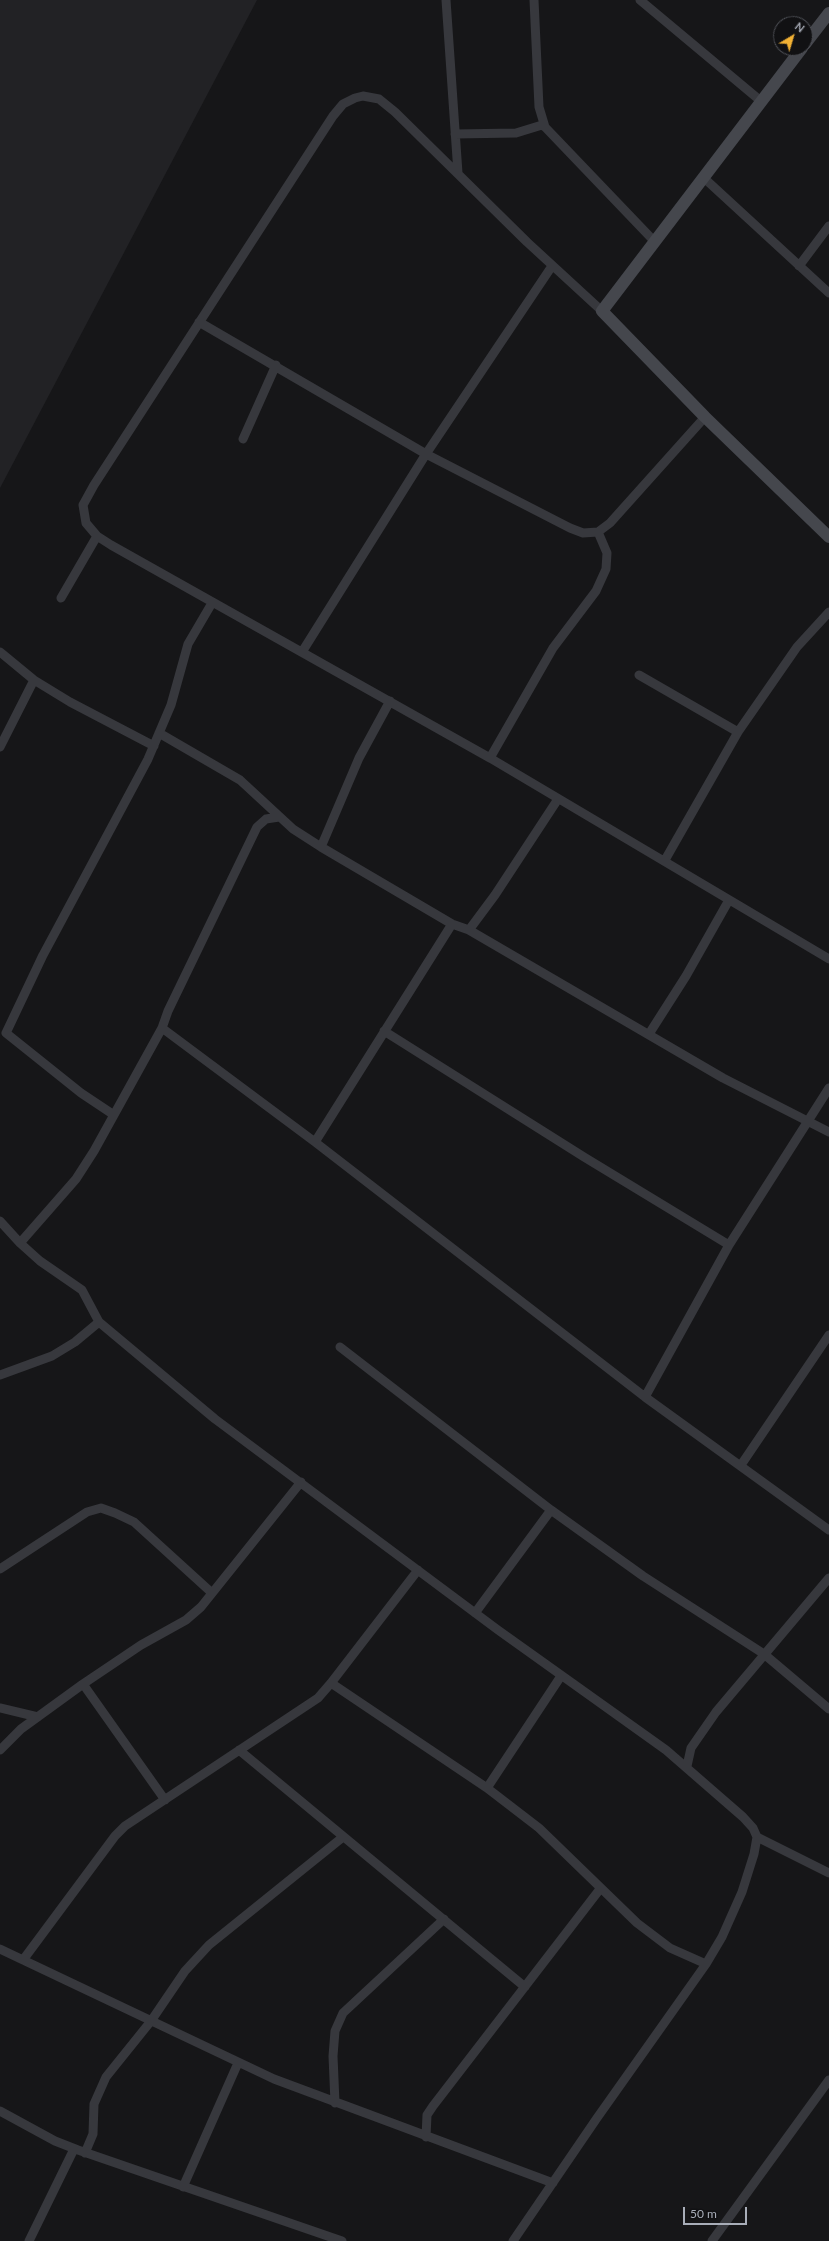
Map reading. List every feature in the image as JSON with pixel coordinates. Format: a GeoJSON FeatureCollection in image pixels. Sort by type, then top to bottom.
{"type":"FeatureCollection","features":[{"type":"Feature","properties":{"kind":"street"},"geometry":{"type":"LineString","coordinates":[[446,0],[458,173]]}},
{"type":"Feature","properties":{"kind":"street"},"geometry":{"type":"LineString","coordinates":[[534,0],[539,107],[545,127],[655,242]]}},
{"type":"Feature","properties":{"kind":"street"},"geometry":{"type":"LineString","coordinates":[[640,0],[762,102]]}},
{"type":"Feature","properties":{"kind":"street"},"geometry":{"type":"LineString","coordinates":[[813,34],[829,14]]}},
{"type":"Feature","properties":{"kind":"street"},"geometry":{"type":"LineString","coordinates":[[602,311],[796,56]]}},
{"type":"Feature","properties":{"kind":"street"},"geometry":{"type":"LineString","coordinates":[[829,537],[705,416],[602,311],[552,266],[458,173],[379,99],[363,96],[343,104],[333,116],[94,484],[83,505],[86,523],[97,536],[212,603],[490,758],[665,860],[829,959]]}},
{"type":"Feature","properties":{"kind":"street"},"geometry":{"type":"LineString","coordinates":[[455,134],[516,133],[542,125],[545,127]]}},
{"type":"Feature","properties":{"kind":"street"},"geometry":{"type":"LineString","coordinates":[[704,178],[829,293]]}},
{"type":"Feature","properties":{"kind":"street"},"geometry":{"type":"LineString","coordinates":[[799,266],[829,226]]}},
{"type":"Feature","properties":{"kind":"street"},"geometry":{"type":"LineString","coordinates":[[302,652],[426,454],[552,266]]}},
{"type":"Feature","properties":{"kind":"street"},"geometry":{"type":"LineString","coordinates":[[199,322],[276,365],[426,454],[570,528],[583,533],[598,532],[610,523],[705,416]]}},
{"type":"Feature","properties":{"kind":"street"},"geometry":{"type":"LineString","coordinates":[[243,439],[276,365]]}},
{"type":"Feature","properties":{"kind":"street"},"geometry":{"type":"LineString","coordinates":[[490,758],[553,648],[596,591],[606,569],[607,553],[598,532]]}},
{"type":"Feature","properties":{"kind":"street"},"geometry":{"type":"LineString","coordinates":[[61,598],[97,536]]}},
{"type":"Feature","properties":{"kind":"street"},"geometry":{"type":"LineString","coordinates":[[114,1115],[81,1093],[3,1030],[42,954],[84,881],[154,746],[171,705],[188,644],[212,603]]}},
{"type":"Feature","properties":{"kind":"street"},"geometry":{"type":"LineString","coordinates":[[665,860],[738,732],[793,652],[829,612]]}},
{"type":"Feature","properties":{"kind":"street"},"geometry":{"type":"LineString","coordinates":[[0,652],[34,680],[76,706],[154,746]]}},
{"type":"Feature","properties":{"kind":"street"},"geometry":{"type":"LineString","coordinates":[[639,674],[738,732]]}},
{"type":"Feature","properties":{"kind":"street"},"geometry":{"type":"LineString","coordinates":[[0,747],[34,680]]}},
{"type":"Feature","properties":{"kind":"street"},"geometry":{"type":"LineString","coordinates":[[321,847],[362,751],[390,701]]}},
{"type":"Feature","properties":{"kind":"street"},"geometry":{"type":"LineString","coordinates":[[159,733],[240,780],[293,829],[321,847],[452,924],[469,930],[724,1078],[829,1132]]}},
{"type":"Feature","properties":{"kind":"street"},"geometry":{"type":"LineString","coordinates":[[469,930],[495,896],[558,799]]}},
{"type":"Feature","properties":{"kind":"street"},"geometry":{"type":"LineString","coordinates":[[20,1243],[76,1180],[162,1028],[168,1011],[258,827],[266,819],[279,817]]}},
{"type":"Feature","properties":{"kind":"street"},"geometry":{"type":"LineString","coordinates":[[649,1034],[686,976],[729,900]]}},
{"type":"Feature","properties":{"kind":"street"},"geometry":{"type":"LineString","coordinates":[[315,1142],[452,924]]}},
{"type":"Feature","properties":{"kind":"street"},"geometry":{"type":"LineString","coordinates":[[162,1028],[315,1142],[645,1397],[829,1530]]}},
{"type":"Feature","properties":{"kind":"street"},"geometry":{"type":"LineString","coordinates":[[384,1031],[584,1157],[729,1245]]}},
{"type":"Feature","properties":{"kind":"street"},"geometry":{"type":"LineString","coordinates":[[645,1397],[729,1245],[807,1120],[829,1088]]}},
{"type":"Feature","properties":{"kind":"street"},"geometry":{"type":"LineString","coordinates":[[0,1221],[20,1243],[40,1261],[82,1290],[99,1322],[215,1419],[561,1676],[687,1766],[743,1816],[757,1837],[829,1873]]}},
{"type":"Feature","properties":{"kind":"street"},"geometry":{"type":"LineString","coordinates":[[0,1375],[21,1366],[52,1356],[75,1342],[99,1322]]}},
{"type":"Feature","properties":{"kind":"street"},"geometry":{"type":"LineString","coordinates":[[741,1465],[829,1335]]}},
{"type":"Feature","properties":{"kind":"street"},"geometry":{"type":"LineString","coordinates":[[340,1347],[551,1510],[643,1576],[764,1654],[829,1709]]}},
{"type":"Feature","properties":{"kind":"street"},"geometry":{"type":"LineString","coordinates":[[0,1750],[21,1729],[83,1684],[141,1645],[186,1620],[201,1607],[301,1482]]}},
{"type":"Feature","properties":{"kind":"street"},"geometry":{"type":"LineString","coordinates":[[0,1570],[87,1512],[100,1508],[115,1512],[134,1522],[212,1593]]}},
{"type":"Feature","properties":{"kind":"street"},"geometry":{"type":"LineString","coordinates":[[476,1613],[551,1510]]}},
{"type":"Feature","properties":{"kind":"street"},"geometry":{"type":"LineString","coordinates":[[23,1960],[115,1836],[125,1826],[308,1705],[331,1683],[418,1570]]}},
{"type":"Feature","properties":{"kind":"street"},"geometry":{"type":"LineString","coordinates":[[687,1766],[692,1748],[716,1712],[829,1578]]}},
{"type":"Feature","properties":{"kind":"street"},"geometry":{"type":"LineString","coordinates":[[487,1788],[561,1676]]}},
{"type":"Feature","properties":{"kind":"street"},"geometry":{"type":"LineString","coordinates":[[331,1683],[487,1788],[539,1828],[600,1889],[637,1923],[670,1948],[706,1964]]}},
{"type":"Feature","properties":{"kind":"street"},"geometry":{"type":"LineString","coordinates":[[83,1684],[165,1800]]}},
{"type":"Feature","properties":{"kind":"street"},"geometry":{"type":"LineString","coordinates":[[0,1708],[38,1717]]}},
{"type":"Feature","properties":{"kind":"street"},"geometry":{"type":"LineString","coordinates":[[239,1750],[525,1987]]}},
{"type":"Feature","properties":{"kind":"street"},"geometry":{"type":"LineString","coordinates":[[85,2153],[93,2134],[94,2104],[106,2077],[151,2021],[185,1971],[204,1951],[343,1837]]}},
{"type":"Feature","properties":{"kind":"street"},"geometry":{"type":"LineString","coordinates":[[513,2241],[706,1964],[722,1937],[742,1892],[754,1854],[757,1837]]}},
{"type":"Feature","properties":{"kind":"street"},"geometry":{"type":"LineString","coordinates":[[426,2137],[427,2115],[600,1889]]}},
{"type":"Feature","properties":{"kind":"street"},"geometry":{"type":"LineString","coordinates":[[335,2104],[333,2056],[335,2031],[342,2013],[444,1919]]}},
{"type":"Feature","properties":{"kind":"street"},"geometry":{"type":"LineString","coordinates":[[0,1949],[274,2080],[335,2104],[553,2183]]}},
{"type":"Feature","properties":{"kind":"street"},"geometry":{"type":"LineString","coordinates":[[183,2187],[238,2062]]}},
{"type":"Feature","properties":{"kind":"street"},"geometry":{"type":"LineString","coordinates":[[712,2241],[829,2080]]}},
{"type":"Feature","properties":{"kind":"street"},"geometry":{"type":"LineString","coordinates":[[0,2111],[74,2149],[342,2241]]}},
{"type":"Feature","properties":{"kind":"street"},"geometry":{"type":"LineString","coordinates":[[30,2241],[74,2149]]}},
{"type":"Feature","properties":{"kind":"shaded area"},"geometry":{"type":"Polygon","coordinates":[[[0,0],[257,0],[0,488],[0,0]]]}}]}
